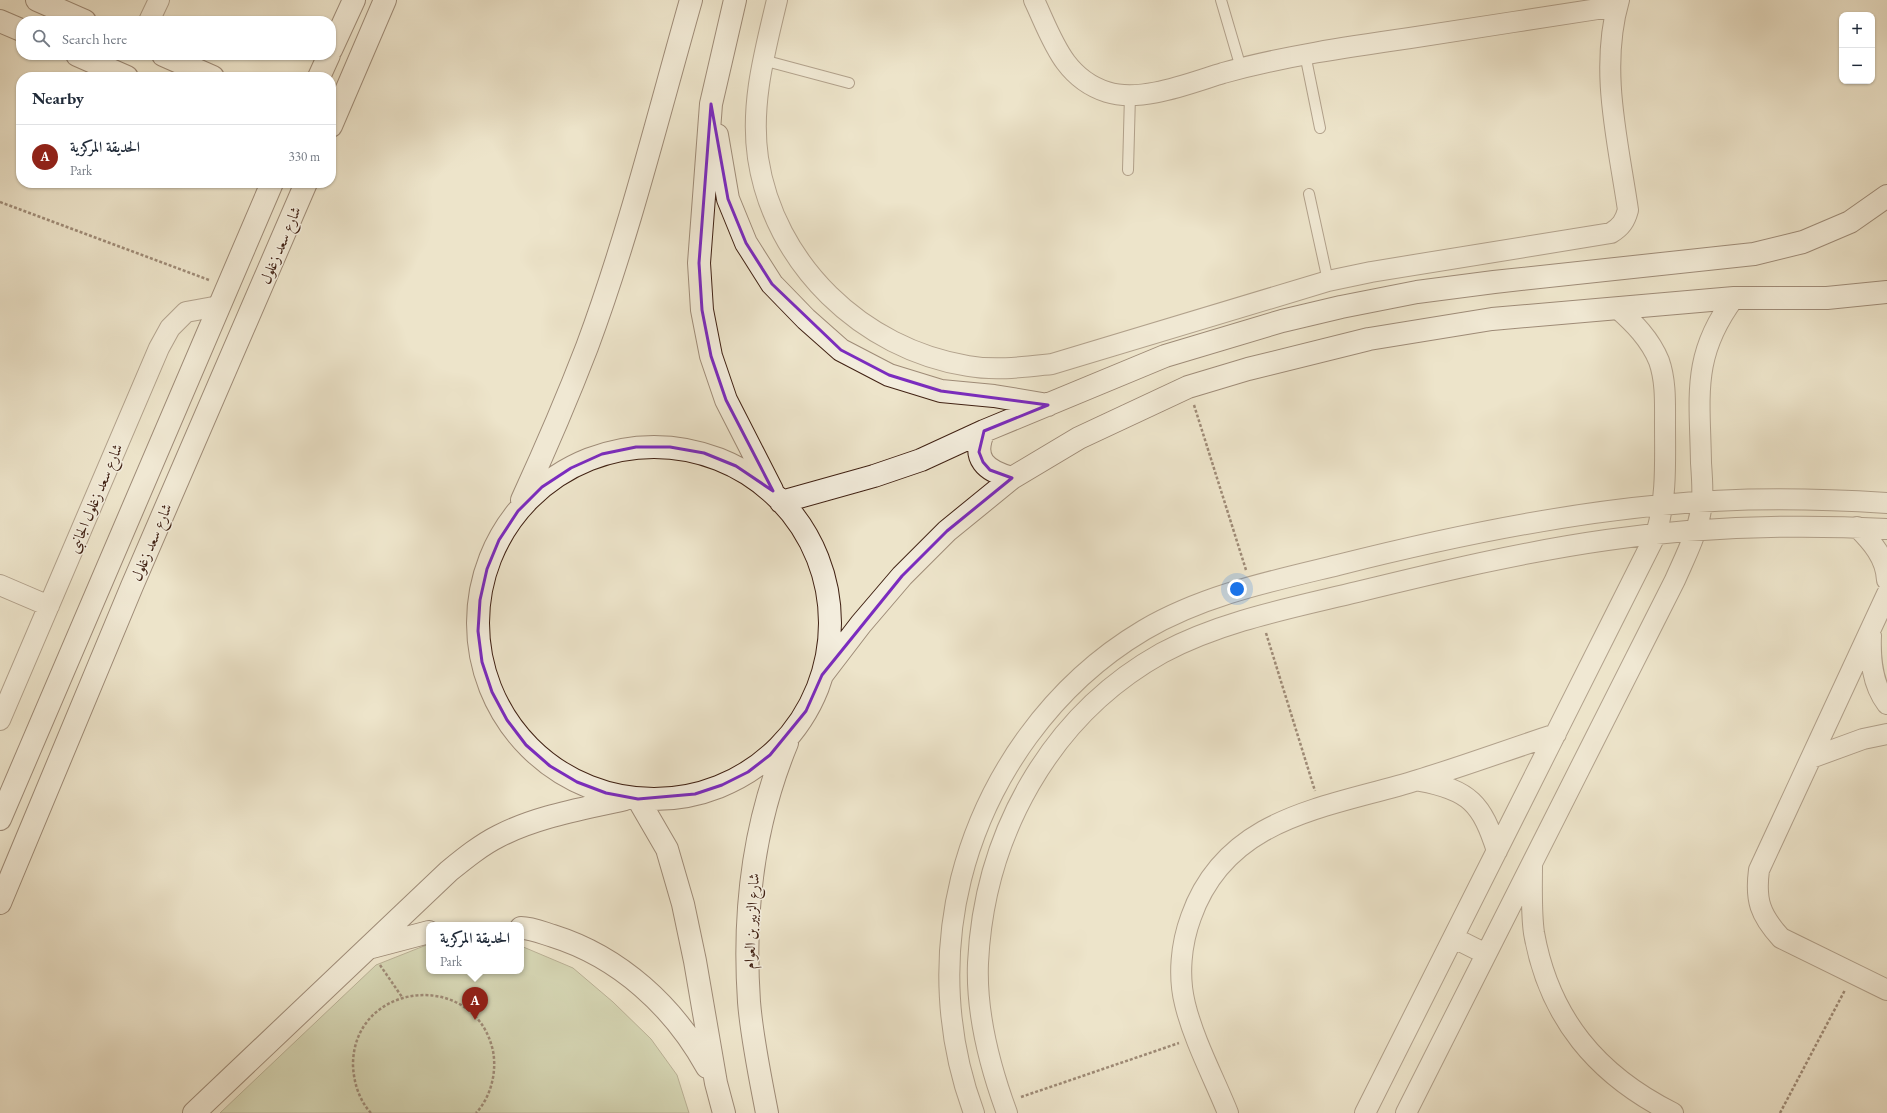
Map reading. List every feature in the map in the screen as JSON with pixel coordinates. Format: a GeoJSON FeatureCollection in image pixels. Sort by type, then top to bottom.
{"type":"FeatureCollection","features":[{"type":"Feature","properties":{"kind":"street"},"geometry":{"type":"LineString","coordinates":[[37,0],[74,16]]}},
{"type":"Feature","properties":{"kind":"street"},"geometry":{"type":"LineString","coordinates":[[151,16],[159,0]]}},
{"type":"Feature","properties":{"kind":"street"},"geometry":{"type":"LineString","coordinates":[[336,39],[354,0]]}},
{"type":"Feature","properties":{"kind":"street"},"geometry":{"type":"LineString","coordinates":[[336,114],[385,0]]}},
{"type":"Feature","properties":{"kind":"street"},"geometry":{"type":"LineString","coordinates":[[691,0],[641,177],[587,346],[557,422],[518,511],[499,540],[487,569],[480,600],[478,631],[481,655],[492,692],[507,720],[526,745],[550,766],[577,782],[606,793],[634,798],[666,799],[681,797],[722,786],[748,772],[770,755],[790,734],[806,711],[822,675],[861,624],[902,576],[947,531],[1012,478],[1079,438],[1188,387],[1248,369],[1369,339],[1492,319],[1734,298],[1827,298],[1887,292]]}},
{"type":"Feature","properties":{"kind":"street"},"geometry":{"type":"LineString","coordinates":[[735,0],[711,104],[699,263],[702,310],[711,356],[726,400],[778,498],[800,524],[818,559],[828,597],[829,636],[822,675]]}},
{"type":"Feature","properties":{"kind":"street"},"geometry":{"type":"LineString","coordinates":[[777,0],[763,60],[755,110],[758,158],[769,204],[789,247],[818,286],[853,318],[889,340],[928,357],[968,366],[989,368],[1010,369],[1052,364],[1328,281],[1371,272],[1611,233],[1620,228],[1626,220],[1628,210],[1610,82],[1612,38],[1618,3],[1305,54],[1241,68],[1161,91],[1130,95],[1108,93],[1088,85],[1071,71],[1059,53],[1034,0]]}},
{"type":"Feature","properties":{"kind":"street"},"geometry":{"type":"LineString","coordinates":[[0,21],[16,28]]}},
{"type":"Feature","properties":{"kind":"street"},"geometry":{"type":"LineString","coordinates":[[88,60],[116,72]]}},
{"type":"Feature","properties":{"kind":"street"},"geometry":{"type":"LineString","coordinates":[[174,60],[202,72]]}},
{"type":"Feature","properties":{"kind":"street"},"geometry":{"type":"LineString","coordinates":[[321,72],[327,60]]}},
{"type":"Feature","properties":{"kind":"street"},"geometry":{"type":"LineString","coordinates":[[711,104],[728,199],[746,244],[772,284],[806,319],[841,350],[889,375],[940,390],[1048,405]]}},
{"type":"Feature","properties":{"kind":"street","name":"شارع سعد زغلول"},"geometry":{"type":"LineString","coordinates":[[0,819],[270,188]]}},
{"type":"Feature","properties":{"kind":"street","name":"شارع سعد زغلول"},"geometry":{"type":"LineString","coordinates":[[0,903],[132,586],[304,188]]}},
{"type":"Feature","properties":{"kind":"street"},"geometry":{"type":"LineString","coordinates":[[778,498],[874,476],[921,460],[984,431],[1165,356],[1231,336],[1341,307],[1417,292],[1494,282],[1754,254],[1803,242],[1850,222],[1887,196]]}},
{"type":"Feature","properties":{"kind":"street","name":"شارع سعد زغلول الجانبى"},"geometry":{"type":"LineString","coordinates":[[0,720],[156,355],[170,328],[186,312],[223,296]]}},
{"type":"Feature","properties":{"kind":"street"},"geometry":{"type":"LineString","coordinates":[[1406,1113],[1672,587],[1696,531],[1702,502],[1699,383],[1702,360],[1709,338],[1720,317],[1734,298]]}},
{"type":"Feature","properties":{"kind":"street"},"geometry":{"type":"LineString","coordinates":[[1365,1113],[1656,534],[1663,505],[1666,477],[1665,384],[1658,360],[1647,339],[1631,320],[1617,308]]}},
{"type":"Feature","properties":{"kind":"street"},"geometry":{"type":"LineString","coordinates":[[984,431],[980,441],[979,452],[983,462],[990,470],[1012,478]]}},
{"type":"Feature","properties":{"kind":"street"},"geometry":{"type":"LineString","coordinates":[[518,511],[542,487],[571,468],[602,454],[636,447],[670,447],[704,454],[736,466],[778,498]]}},
{"type":"Feature","properties":{"kind":"street"},"geometry":{"type":"LineString","coordinates":[[974,1113],[958,1062],[951,1014],[949,966],[954,908],[968,852],[990,798],[1019,748],[1055,703],[1097,663],[1144,630],[1196,604],[1251,587],[1384,553],[1508,526],[1663,505],[1702,502],[1780,499],[1887,502]]}},
{"type":"Feature","properties":{"kind":"street"},"geometry":{"type":"LineString","coordinates":[[1005,1108],[990,1058],[981,1011],[978,966],[984,909],[996,857],[1016,807],[1044,761],[1077,720],[1117,684],[1155,658],[1209,631],[1260,616],[1509,557],[1605,540],[1656,534],[1750,528],[1887,529]]}},
{"type":"Feature","properties":{"kind":"street"},"geometry":{"type":"LineString","coordinates":[[1857,528],[1870,541],[1881,556],[1887,580]]}},
{"type":"Feature","properties":{"kind":"street"},"geometry":{"type":"LineString","coordinates":[[104,574],[132,586]]}},
{"type":"Feature","properties":{"kind":"street"},"geometry":{"type":"LineString","coordinates":[[0,585],[49,606]]}},
{"type":"Feature","properties":{"kind":"street"},"geometry":{"type":"LineString","coordinates":[[1251,587],[1260,616]]}},
{"type":"Feature","properties":{"kind":"street"},"geometry":{"type":"LineString","coordinates":[[1887,594],[1759,870],[1756,889],[1760,907],[1768,924],[1781,938],[1887,990]]}},
{"type":"Feature","properties":{"kind":"street"},"geometry":{"type":"LineString","coordinates":[[1871,629],[1870,654],[1873,677],[1887,704]]}},
{"type":"Feature","properties":{"kind":"street","name":"شارع الزبير بن العوام"},"geometry":{"type":"LineString","coordinates":[[767,1113],[749,1003],[747,945],[750,887],[760,830],[774,773],[790,734]]}},
{"type":"Feature","properties":{"kind":"street"},"geometry":{"type":"LineString","coordinates":[[1228,1113],[1197,1038],[1185,1004],[1181,969],[1185,933],[1197,900],[1216,870],[1241,844],[1271,826],[1320,808],[1418,780],[1556,734]]}},
{"type":"Feature","properties":{"kind":"street"},"geometry":{"type":"LineString","coordinates":[[1811,758],[1863,739],[1887,734]]}},
{"type":"Feature","properties":{"kind":"street"},"geometry":{"type":"LineString","coordinates":[[1418,780],[1446,786],[1465,795],[1480,810],[1490,829],[1497,851]]}},
{"type":"Feature","properties":{"kind":"street"},"geometry":{"type":"LineString","coordinates":[[194,1113],[369,948],[449,870],[473,851],[499,836],[527,823],[634,798]]}},
{"type":"Feature","properties":{"kind":"street"},"geometry":{"type":"LineString","coordinates":[[634,798],[667,849],[683,904],[716,1083],[724,1113]]}},
{"type":"Feature","properties":{"kind":"street"},"geometry":{"type":"LineString","coordinates":[[1532,864],[1534,932],[1541,964],[1552,994],[1567,1023],[1587,1050],[1610,1073],[1636,1092],[1673,1113]]}},
{"type":"Feature","properties":{"kind":"street"},"geometry":{"type":"LineString","coordinates":[[524,928],[529,928],[569,941],[606,960],[640,984],[670,1013],[696,1046],[716,1083]]}},
{"type":"Feature","properties":{"kind":"street"},"geometry":{"type":"LineString","coordinates":[[369,948],[426,933]]}},
{"type":"Feature","properties":{"kind":"street"},"geometry":{"type":"LineString","coordinates":[[1454,938],[1486,954]]}},
{"type":"Feature","properties":{"kind":"street"},"geometry":{"type":"LineString","coordinates":[[949,966],[978,966]]}},
{"type":"Feature","properties":{"kind":"lane"},"geometry":{"type":"LineString","coordinates":[[1221,0],[1241,68]]}},
{"type":"Feature","properties":{"kind":"lane"},"geometry":{"type":"LineString","coordinates":[[1305,54],[1320,128]]}},
{"type":"Feature","properties":{"kind":"lane"},"geometry":{"type":"LineString","coordinates":[[763,60],[849,83]]}},
{"type":"Feature","properties":{"kind":"lane"},"geometry":{"type":"LineString","coordinates":[[1128,170],[1130,95]]}},
{"type":"Feature","properties":{"kind":"lane"},"geometry":{"type":"LineString","coordinates":[[1309,194],[1328,281]]}},
{"type":"Feature","properties":{"kind":"path"},"geometry":{"type":"LineString","coordinates":[[0,202],[223,296]]}},
{"type":"Feature","properties":{"kind":"path"},"geometry":{"type":"LineString","coordinates":[[1188,387],[1251,587]]}},
{"type":"Feature","properties":{"kind":"path"},"geometry":{"type":"LineString","coordinates":[[1260,616],[1320,808]]}},
{"type":"Feature","properties":{"kind":"path"},"geometry":{"type":"LineString","coordinates":[[369,948],[402,997]]}},
{"type":"Feature","properties":{"kind":"path"},"geometry":{"type":"LineString","coordinates":[[1780,1113],[1854,974]]}},
{"type":"Feature","properties":{"kind":"path"},"geometry":{"type":"LineString","coordinates":[[371,1113],[362,1100],[356,1087],[353,1074],[356,1046],[364,1027],[378,1011],[402,997],[430,994],[450,999],[468,1009],[486,1030],[493,1050],[494,1071],[487,1098],[476,1113]]}},
{"type":"Feature","properties":{"kind":"path"},"geometry":{"type":"LineString","coordinates":[[1005,1108],[1197,1038]]}},
{"type":"Feature","properties":{"kind":"highlighted area"},"geometry":{"type":"Polygon","coordinates":[[[711,104],[728,199],[746,243],[772,284],[841,350],[889,375],[941,391],[1048,405],[984,431],[979,452],[983,462],[990,470],[1012,478],[947,531],[902,576],[822,675],[806,711],[770,755],[748,772],[722,785],[695,794],[638,799],[606,793],[577,782],[550,766],[526,745],[507,720],[492,692],[482,662],[478,631],[480,600],[487,569],[499,540],[518,511],[542,487],[571,468],[602,454],[636,447],[670,447],[704,453],[736,466],[773,491],[726,400],[711,356],[702,310],[699,263],[711,104]]]}},
{"type":"Feature","properties":{"kind":"green space"},"geometry":{"type":"Polygon","coordinates":[[[426,945],[426,974],[524,974],[524,947],[573,968],[613,1002],[651,1039],[677,1075],[689,1113],[220,1113],[376,965],[426,945]]]}},
{"type":"Feature","properties":{"kind":"place","name":"الحديقة المركزية"},"geometry":{"type":"Point","coordinates":[475,1020]}}]}
